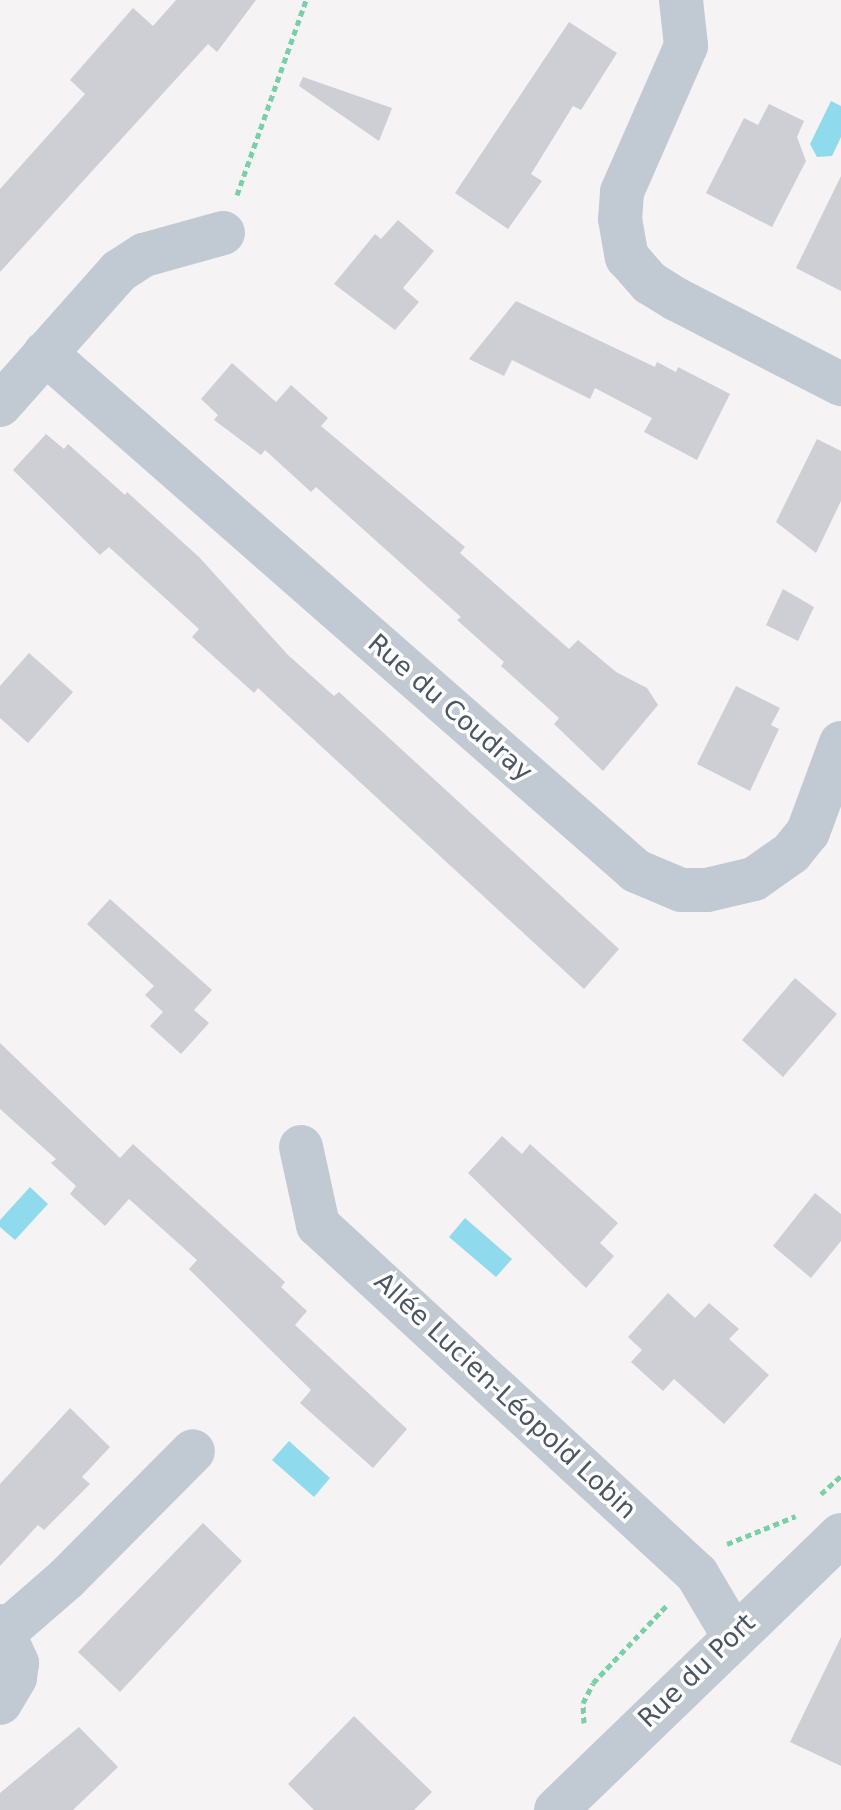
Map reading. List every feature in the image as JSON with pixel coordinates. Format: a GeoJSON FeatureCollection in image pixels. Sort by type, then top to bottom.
{"type":"FeatureCollection","features":[{"type":"Feature","properties":{"kind":"street"},"geometry":{"type":"LineString","coordinates":[[681,0],[686,46],[622,192],[620,219],[627,257],[650,283],[676,299],[841,384]]}},
{"type":"Feature","properties":{"kind":"street"},"geometry":{"type":"LineString","coordinates":[[0,405],[119,271],[144,255],[223,233]]}},
{"type":"Feature","properties":{"kind":"street","name":"Rue du Coudray"},"geometry":{"type":"LineString","coordinates":[[45,353],[636,871],[661,884],[681,890],[733,887],[774,867],[808,832],[841,743]]}},
{"type":"Feature","properties":{"kind":"street","name":"Allée Lucien-Léopold Lobin"},"geometry":{"type":"LineString","coordinates":[[301,1147],[318,1225],[697,1574],[733,1635]]}},
{"type":"Feature","properties":{"kind":"street"},"geometry":{"type":"LineString","coordinates":[[0,1703],[15,1678],[17,1663],[3,1629],[66,1579],[193,1451]]}},
{"type":"Feature","properties":{"kind":"street","name":"Rue du Port"},"geometry":{"type":"LineString","coordinates":[[556,1810],[733,1635],[841,1535]]}},
{"type":"Feature","properties":{"kind":"path"},"geometry":{"type":"LineString","coordinates":[[223,233],[306,0]]}},
{"type":"Feature","properties":{"kind":"water"},"geometry":{"type":"Polygon","coordinates":[[[831,101],[841,106],[841,137],[832,156],[817,157],[810,144],[831,101]]]}},
{"type":"Feature","properties":{"kind":"water"},"geometry":{"type":"Polygon","coordinates":[[[30,1187],[48,1204],[15,1240],[0,1227],[0,1220],[30,1187]]]}},
{"type":"Feature","properties":{"kind":"water"},"geometry":{"type":"Polygon","coordinates":[[[465,1218],[512,1259],[496,1277],[449,1237],[465,1218]]]}},
{"type":"Feature","properties":{"kind":"water"},"geometry":{"type":"Polygon","coordinates":[[[289,1441],[330,1478],[314,1497],[272,1460],[289,1441]]]}},
{"type":"Feature","properties":{"kind":"building"},"geometry":{"type":"Polygon","coordinates":[[[176,0],[256,0],[217,52],[208,44],[0,272],[0,189],[85,94],[70,80],[133,8],[153,26],[176,0]]]}},
{"type":"Feature","properties":{"kind":"building"},"geometry":{"type":"Polygon","coordinates":[[[569,22],[617,53],[581,110],[573,106],[531,174],[542,181],[508,229],[455,193],[569,22]]]}},
{"type":"Feature","properties":{"kind":"building"},"geometry":{"type":"Polygon","coordinates":[[[303,77],[392,108],[379,141],[299,86],[303,77]]]}},
{"type":"Feature","properties":{"kind":"building"},"geometry":{"type":"Polygon","coordinates":[[[769,104],[804,121],[797,137],[806,161],[772,227],[706,193],[744,118],[758,125],[769,104]]]}},
{"type":"Feature","properties":{"kind":"building"},"geometry":{"type":"Polygon","coordinates":[[[841,176],[841,291],[796,268],[841,176]]]}},
{"type":"Feature","properties":{"kind":"building"},"geometry":{"type":"Polygon","coordinates":[[[398,220],[434,251],[403,288],[419,302],[395,330],[334,284],[375,234],[381,239],[398,220]]]}},
{"type":"Feature","properties":{"kind":"building"},"geometry":{"type":"Polygon","coordinates":[[[516,301],[655,367],[657,362],[676,372],[678,367],[730,394],[697,460],[644,432],[652,418],[595,388],[590,399],[512,360],[504,376],[469,359],[516,301]]]}},
{"type":"Feature","properties":{"kind":"building"},"geometry":{"type":"Polygon","coordinates":[[[232,363],[276,402],[291,385],[328,418],[321,426],[465,547],[460,553],[569,649],[578,640],[616,672],[647,688],[658,705],[603,771],[554,724],[559,718],[501,666],[504,662],[457,620],[461,617],[316,487],[311,492],[265,450],[261,455],[214,420],[218,415],[201,399],[232,363]]]}},
{"type":"Feature","properties":{"kind":"building"},"geometry":{"type":"Polygon","coordinates":[[[46,434],[64,449],[68,444],[125,495],[127,492],[199,557],[288,655],[334,696],[339,692],[619,949],[584,989],[258,688],[254,693],[192,637],[199,629],[109,547],[100,555],[13,470],[46,434]]]}},
{"type":"Feature","properties":{"kind":"building"},"geometry":{"type":"Polygon","coordinates":[[[817,439],[841,451],[841,501],[816,553],[776,522],[817,439]]]}},
{"type":"Feature","properties":{"kind":"building"},"geometry":{"type":"Polygon","coordinates":[[[783,589],[814,607],[798,641],[766,625],[783,589]]]}},
{"type":"Feature","properties":{"kind":"building"},"geometry":{"type":"Polygon","coordinates":[[[29,653],[73,692],[28,743],[0,718],[0,686],[29,653]]]}},
{"type":"Feature","properties":{"kind":"building"},"geometry":{"type":"Polygon","coordinates":[[[736,686],[780,708],[771,725],[779,729],[750,791],[697,764],[736,686]]]}},
{"type":"Feature","properties":{"kind":"building"},"geometry":{"type":"Polygon","coordinates":[[[110,899],[212,990],[194,1010],[209,1023],[181,1054],[150,1026],[163,1012],[145,995],[154,986],[87,924],[110,899]]]}},
{"type":"Feature","properties":{"kind":"building"},"geometry":{"type":"Polygon","coordinates":[[[795,978],[837,1014],[783,1077],[742,1040],[795,978]]]}},
{"type":"Feature","properties":{"kind":"building"},"geometry":{"type":"Polygon","coordinates":[[[0,1043],[120,1158],[133,1144],[285,1282],[281,1287],[307,1311],[295,1325],[407,1429],[373,1468],[300,1403],[311,1390],[189,1269],[197,1260],[129,1199],[105,1226],[70,1194],[76,1186],[51,1163],[56,1159],[0,1109],[0,1043]]]}},
{"type":"Feature","properties":{"kind":"building"},"geometry":{"type":"Polygon","coordinates":[[[502,1136],[522,1154],[530,1144],[618,1223],[600,1243],[614,1256],[586,1288],[468,1173],[502,1136]]]}},
{"type":"Feature","properties":{"kind":"building"},"geometry":{"type":"Polygon","coordinates":[[[815,1193],[841,1214],[841,1241],[811,1278],[773,1246],[815,1193]]]}},
{"type":"Feature","properties":{"kind":"building"},"geometry":{"type":"Polygon","coordinates":[[[668,1293],[695,1318],[709,1303],[739,1329],[729,1339],[769,1375],[724,1424],[674,1379],[663,1391],[631,1362],[642,1350],[628,1337],[668,1293]]]}},
{"type":"Feature","properties":{"kind":"building"},"geometry":{"type":"Polygon","coordinates":[[[70,1408],[110,1447],[82,1477],[90,1484],[44,1530],[38,1525],[0,1566],[0,1484],[70,1408]]]}},
{"type":"Feature","properties":{"kind":"building"},"geometry":{"type":"Polygon","coordinates":[[[203,1523],[242,1561],[120,1692],[78,1652],[203,1523]]]}},
{"type":"Feature","properties":{"kind":"building"},"geometry":{"type":"Polygon","coordinates":[[[841,1637],[841,1766],[790,1742],[841,1637]]]}},
{"type":"Feature","properties":{"kind":"building"},"geometry":{"type":"Polygon","coordinates":[[[354,1716],[432,1792],[414,1810],[314,1810],[288,1784],[354,1716]]]}},
{"type":"Feature","properties":{"kind":"building"},"geometry":{"type":"Polygon","coordinates":[[[79,1727],[118,1767],[73,1810],[0,1810],[0,1793],[79,1727]]]}}]}
